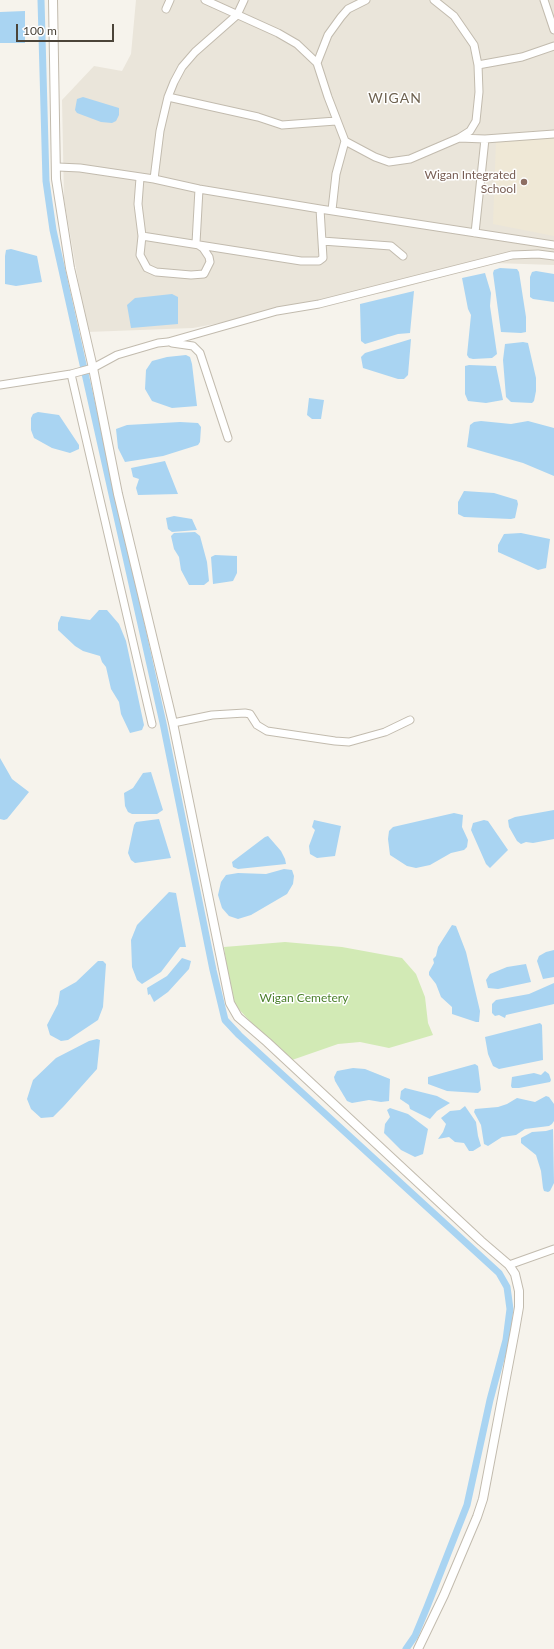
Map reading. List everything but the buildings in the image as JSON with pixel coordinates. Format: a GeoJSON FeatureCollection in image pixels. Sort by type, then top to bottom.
{"type":"FeatureCollection","features":[{"type":"Feature","properties":{"kind":"street"},"geometry":{"type":"LineString","coordinates":[[53,0],[58,198],[70,268],[118,494],[173,723],[226,988],[233,1010],[238,1017],[267,1042],[481,1242],[509,1265],[515,1274],[519,1291],[519,1307],[482,1499],[477,1517],[447,1588],[418,1649]]}},
{"type":"Feature","properties":{"kind":"street"},"geometry":{"type":"LineString","coordinates":[[166,9],[170,0]]}},
{"type":"Feature","properties":{"kind":"street"},"geometry":{"type":"LineString","coordinates":[[205,0],[278,33],[297,44],[317,63],[336,121],[345,141],[375,157],[394,162],[410,159],[459,138],[470,131],[476,121],[479,92],[478,65],[474,45],[454,16],[434,0]]}},
{"type":"Feature","properties":{"kind":"street"},"geometry":{"type":"LineString","coordinates":[[154,179],[160,131],[168,97],[182,67],[238,15],[244,0]]}},
{"type":"Feature","properties":{"kind":"street"},"geometry":{"type":"LineString","coordinates":[[317,63],[328,36],[341,17],[348,9],[366,0]]}},
{"type":"Feature","properties":{"kind":"street"},"geometry":{"type":"LineString","coordinates":[[544,0],[554,30]]}},
{"type":"Feature","properties":{"kind":"street"},"geometry":{"type":"LineString","coordinates":[[478,65],[522,57],[554,46]]}},
{"type":"Feature","properties":{"kind":"street"},"geometry":{"type":"LineString","coordinates":[[168,97],[258,117],[282,125],[336,121]]}},
{"type":"Feature","properties":{"kind":"street"},"geometry":{"type":"LineString","coordinates":[[459,138],[485,139],[554,134]]}},
{"type":"Feature","properties":{"kind":"street"},"geometry":{"type":"LineString","coordinates":[[475,232],[485,139]]}},
{"type":"Feature","properties":{"kind":"street"},"geometry":{"type":"LineString","coordinates":[[332,210],[336,174],[345,141]]}},
{"type":"Feature","properties":{"kind":"street"},"geometry":{"type":"LineString","coordinates":[[58,167],[80,168],[154,179],[200,189],[320,209],[554,245]]}},
{"type":"Feature","properties":{"kind":"street"},"geometry":{"type":"LineString","coordinates":[[140,178],[138,204],[142,236],[140,250],[142,262],[147,268],[156,272],[191,275],[204,274],[210,262],[209,257],[203,248],[196,244]]}},
{"type":"Feature","properties":{"kind":"street"},"geometry":{"type":"LineString","coordinates":[[196,244],[200,189]]}},
{"type":"Feature","properties":{"kind":"street"},"geometry":{"type":"LineString","coordinates":[[142,236],[314,262],[323,258],[320,209]]}},
{"type":"Feature","properties":{"kind":"street"},"geometry":{"type":"LineString","coordinates":[[322,241],[391,246],[403,256]]}},
{"type":"Feature","properties":{"kind":"street"},"geometry":{"type":"LineString","coordinates":[[168,342],[226,327],[277,311],[319,304],[512,255],[538,254],[554,256]]}},
{"type":"Feature","properties":{"kind":"street"},"geometry":{"type":"LineString","coordinates":[[0,385],[74,373],[91,368],[117,355],[158,342],[193,346],[200,353],[228,438]]}},
{"type":"Feature","properties":{"kind":"street"},"geometry":{"type":"LineString","coordinates":[[74,373],[152,724]]}},
{"type":"Feature","properties":{"kind":"street"},"geometry":{"type":"LineString","coordinates":[[173,723],[212,715],[245,713],[250,714],[257,725],[267,731],[335,742],[349,742],[385,732],[410,720]]}},
{"type":"Feature","properties":{"kind":"street"},"geometry":{"type":"LineString","coordinates":[[509,1265],[554,1249]]}},
{"type":"Feature","properties":{"kind":"shaded area"},"geometry":{"type":"Polygon","coordinates":[[[136,0],[554,0],[554,265],[494,263],[387,292],[193,328],[87,332],[64,199],[62,100],[94,66],[122,71],[131,54],[136,0]]]}},
{"type":"Feature","properties":{"kind":"shaded area","name":"Wigan Integrated School"},"geometry":{"type":"Polygon","coordinates":[[[554,136],[554,236],[493,224],[496,140],[554,136]]]}},
{"type":"Feature","properties":{"kind":"green space","name":"Wigan Cemetery"},"geometry":{"type":"Polygon","coordinates":[[[285,942],[342,947],[402,958],[416,974],[425,997],[428,1023],[433,1035],[389,1048],[360,1042],[338,1044],[292,1060],[257,1029],[235,1005],[229,985],[224,947],[285,942]]]}},
{"type":"Feature","properties":{"kind":"water"},"geometry":{"type":"Polygon","coordinates":[[[25,11],[25,43],[0,43],[0,12],[25,11]]]}},
{"type":"Feature","properties":{"kind":"water"},"geometry":{"type":"Polygon","coordinates":[[[83,97],[119,108],[119,115],[116,121],[112,123],[101,122],[77,113],[75,110],[77,99],[83,97]]]}},
{"type":"Feature","properties":{"kind":"water"},"geometry":{"type":"Polygon","coordinates":[[[11,249],[37,256],[42,282],[16,286],[5,284],[6,250],[11,249]]]}},
{"type":"Feature","properties":{"kind":"water"},"geometry":{"type":"Polygon","coordinates":[[[500,268],[517,269],[519,272],[526,317],[526,332],[501,332],[493,273],[494,270],[500,268]]]}},
{"type":"Feature","properties":{"kind":"water"},"geometry":{"type":"Polygon","coordinates":[[[536,271],[554,274],[554,302],[533,299],[530,297],[530,277],[532,272],[536,271]]]}},
{"type":"Feature","properties":{"kind":"water"},"geometry":{"type":"Polygon","coordinates":[[[485,273],[491,293],[490,306],[497,354],[492,358],[473,359],[469,358],[467,355],[471,315],[468,309],[462,278],[485,273]]]}},
{"type":"Feature","properties":{"kind":"water"},"geometry":{"type":"Polygon","coordinates":[[[414,291],[410,333],[398,334],[365,344],[361,341],[360,304],[414,291]]]}},
{"type":"Feature","properties":{"kind":"water"},"geometry":{"type":"Polygon","coordinates":[[[172,294],[178,297],[178,324],[131,328],[127,305],[135,298],[172,294]]]}},
{"type":"Feature","properties":{"kind":"water"},"geometry":{"type":"Polygon","coordinates":[[[411,339],[408,375],[404,379],[398,379],[363,368],[361,357],[365,353],[411,339]]]}},
{"type":"Feature","properties":{"kind":"water"},"geometry":{"type":"Polygon","coordinates":[[[523,342],[528,343],[536,378],[536,391],[534,401],[532,403],[511,402],[506,397],[503,360],[505,344],[523,342]]]}},
{"type":"Feature","properties":{"kind":"water"},"geometry":{"type":"Polygon","coordinates":[[[186,355],[190,357],[192,364],[197,406],[172,408],[152,401],[145,389],[146,370],[152,361],[167,357],[186,355]]]}},
{"type":"Feature","properties":{"kind":"water"},"geometry":{"type":"Polygon","coordinates":[[[465,366],[496,366],[503,400],[486,403],[468,401],[465,394],[465,366]]]}},
{"type":"Feature","properties":{"kind":"water"},"geometry":{"type":"Polygon","coordinates":[[[309,398],[324,400],[321,419],[312,419],[307,415],[309,398]]]}},
{"type":"Feature","properties":{"kind":"water"},"geometry":{"type":"Polygon","coordinates":[[[38,412],[59,415],[79,445],[79,449],[70,453],[52,448],[34,438],[31,430],[31,418],[33,414],[38,412]]]}},
{"type":"Feature","properties":{"kind":"water"},"geometry":{"type":"Polygon","coordinates":[[[481,421],[511,424],[528,421],[554,428],[554,476],[523,463],[467,447],[470,425],[474,422],[481,421]]]}},
{"type":"Feature","properties":{"kind":"water"},"geometry":{"type":"Polygon","coordinates":[[[180,422],[198,423],[201,427],[200,442],[198,445],[163,456],[125,462],[118,448],[116,429],[127,425],[180,422]]]}},
{"type":"Feature","properties":{"kind":"water"},"geometry":{"type":"Polygon","coordinates":[[[165,461],[178,494],[138,495],[136,488],[139,479],[133,477],[131,468],[165,461]]]}},
{"type":"Feature","properties":{"kind":"water"},"geometry":{"type":"Polygon","coordinates":[[[464,491],[494,493],[517,500],[518,504],[515,518],[464,517],[458,514],[458,502],[464,491]]]}},
{"type":"Feature","properties":{"kind":"water"},"geometry":{"type":"Polygon","coordinates":[[[174,516],[192,519],[197,530],[172,532],[168,529],[166,518],[174,516]]]}},
{"type":"Feature","properties":{"kind":"water"},"geometry":{"type":"Polygon","coordinates":[[[195,532],[200,536],[207,562],[209,581],[204,585],[189,585],[181,570],[179,557],[174,549],[171,536],[174,533],[195,532]]]}},
{"type":"Feature","properties":{"kind":"water"},"geometry":{"type":"Polygon","coordinates":[[[521,533],[550,539],[546,568],[538,570],[498,552],[498,545],[504,534],[521,533]]]}},
{"type":"Feature","properties":{"kind":"water"},"geometry":{"type":"Polygon","coordinates":[[[215,555],[237,556],[237,573],[233,581],[213,584],[211,557],[215,555]]]}},
{"type":"Feature","properties":{"kind":"water"},"geometry":{"type":"Polygon","coordinates":[[[99,610],[107,610],[119,624],[126,641],[144,725],[142,730],[130,733],[121,714],[119,702],[111,689],[106,667],[100,656],[83,651],[75,646],[58,630],[58,623],[61,616],[90,620],[99,610]]]}},
{"type":"Feature","properties":{"kind":"water"},"geometry":{"type":"Polygon","coordinates":[[[0,758],[12,779],[29,792],[7,819],[4,820],[0,819],[0,758]]]}},
{"type":"Feature","properties":{"kind":"water"},"geometry":{"type":"Polygon","coordinates":[[[151,772],[163,810],[157,814],[132,814],[128,812],[125,806],[124,793],[133,788],[143,773],[151,772]]]}},
{"type":"Feature","properties":{"kind":"water"},"geometry":{"type":"Polygon","coordinates":[[[554,810],[554,839],[533,843],[526,842],[521,844],[517,841],[509,827],[508,820],[515,817],[554,810]]]}},
{"type":"Feature","properties":{"kind":"water"},"geometry":{"type":"Polygon","coordinates":[[[454,813],[463,815],[462,827],[468,840],[467,847],[464,850],[451,853],[430,865],[416,868],[407,866],[390,855],[388,839],[389,831],[393,827],[454,813]]]}},
{"type":"Feature","properties":{"kind":"water"},"geometry":{"type":"Polygon","coordinates":[[[159,819],[171,858],[135,863],[131,860],[128,853],[134,825],[136,822],[159,819]]]}},
{"type":"Feature","properties":{"kind":"water"},"geometry":{"type":"Polygon","coordinates":[[[314,820],[341,826],[335,856],[317,858],[310,854],[309,846],[315,830],[312,827],[314,820]]]}},
{"type":"Feature","properties":{"kind":"water"},"geometry":{"type":"Polygon","coordinates":[[[484,820],[488,821],[508,850],[490,868],[486,864],[471,830],[473,823],[484,820]]]}},
{"type":"Feature","properties":{"kind":"water"},"geometry":{"type":"Polygon","coordinates":[[[268,836],[281,851],[286,864],[238,869],[233,867],[232,862],[268,836]]]}},
{"type":"Feature","properties":{"kind":"water"},"geometry":{"type":"Polygon","coordinates":[[[284,869],[292,870],[294,876],[293,884],[287,894],[251,915],[238,919],[229,916],[222,908],[218,895],[221,882],[226,875],[238,873],[266,874],[284,869]]]}},
{"type":"Feature","properties":{"kind":"water"},"geometry":{"type":"Polygon","coordinates":[[[169,892],[176,893],[186,947],[180,947],[161,972],[142,984],[137,980],[132,967],[131,940],[137,925],[169,892]]]}},
{"type":"Feature","properties":{"kind":"water"},"geometry":{"type":"Polygon","coordinates":[[[452,925],[456,926],[466,952],[480,1011],[479,1022],[452,1014],[452,1007],[441,997],[436,984],[429,975],[438,947],[452,925]]]}},
{"type":"Feature","properties":{"kind":"water"},"geometry":{"type":"Polygon","coordinates":[[[554,950],[554,977],[543,979],[537,961],[539,956],[554,950]]]}},
{"type":"Feature","properties":{"kind":"water"},"geometry":{"type":"Polygon","coordinates":[[[182,958],[191,961],[189,969],[168,992],[154,1002],[150,994],[148,995],[147,988],[167,976],[182,958]]]}},
{"type":"Feature","properties":{"kind":"water"},"geometry":{"type":"Polygon","coordinates":[[[98,961],[103,961],[106,964],[103,1007],[98,1020],[68,1040],[61,1041],[50,1035],[47,1025],[58,1004],[60,991],[76,982],[98,961]]]}},
{"type":"Feature","properties":{"kind":"water"},"geometry":{"type":"Polygon","coordinates":[[[526,964],[531,982],[498,989],[488,988],[486,980],[490,974],[507,967],[526,964]]]}},
{"type":"Feature","properties":{"kind":"water"},"geometry":{"type":"Polygon","coordinates":[[[554,983],[554,1004],[506,1015],[505,1018],[499,1015],[495,1016],[492,1013],[492,1004],[496,1000],[529,994],[554,983]]]}},
{"type":"Feature","properties":{"kind":"water"},"geometry":{"type":"Polygon","coordinates":[[[540,1023],[542,1025],[543,1060],[499,1069],[493,1066],[488,1054],[485,1037],[540,1023]]]}},
{"type":"Feature","properties":{"kind":"water"},"geometry":{"type":"Polygon","coordinates":[[[97,1039],[100,1040],[97,1069],[53,1117],[41,1118],[31,1109],[27,1099],[33,1080],[56,1058],[89,1041],[97,1039]]]}},
{"type":"Feature","properties":{"kind":"water"},"geometry":{"type":"Polygon","coordinates":[[[475,1064],[478,1066],[481,1090],[478,1093],[447,1091],[428,1084],[428,1077],[475,1064]]]}},
{"type":"Feature","properties":{"kind":"water"},"geometry":{"type":"Polygon","coordinates":[[[353,1068],[365,1069],[390,1079],[389,1101],[381,1102],[369,1100],[352,1103],[347,1101],[334,1077],[337,1071],[353,1068]]]}},
{"type":"Feature","properties":{"kind":"water"},"geometry":{"type":"Polygon","coordinates":[[[545,1071],[549,1074],[551,1080],[550,1082],[519,1088],[512,1088],[511,1086],[512,1077],[534,1073],[541,1075],[545,1071]]]}},
{"type":"Feature","properties":{"kind":"water"},"geometry":{"type":"Polygon","coordinates":[[[405,1088],[437,1096],[450,1103],[437,1111],[430,1119],[410,1109],[409,1105],[400,1099],[401,1091],[405,1088]]]}},
{"type":"Feature","properties":{"kind":"water"},"geometry":{"type":"Polygon","coordinates":[[[546,1096],[549,1097],[554,1104],[554,1121],[552,1124],[549,1126],[525,1129],[516,1135],[502,1137],[488,1146],[484,1144],[481,1125],[474,1112],[475,1109],[498,1107],[517,1098],[535,1102],[546,1096]]]}},
{"type":"Feature","properties":{"kind":"water"},"geometry":{"type":"Polygon","coordinates":[[[465,1106],[476,1122],[481,1146],[473,1151],[469,1151],[464,1143],[455,1142],[449,1137],[438,1139],[446,1124],[441,1118],[450,1111],[460,1110],[465,1106]]]}},
{"type":"Feature","properties":{"kind":"water"},"geometry":{"type":"Polygon","coordinates":[[[390,1108],[408,1114],[428,1129],[423,1154],[415,1157],[401,1150],[384,1133],[385,1124],[390,1117],[387,1110],[390,1108]]]}},
{"type":"Feature","properties":{"kind":"water"},"geometry":{"type":"Polygon","coordinates":[[[553,1129],[554,1183],[548,1192],[544,1191],[543,1188],[541,1171],[536,1155],[521,1143],[521,1138],[532,1132],[553,1129]]]}},
{"type":"Feature","properties":{"kind":"waterway"},"geometry":{"type":"LineString","coordinates":[[41,0],[46,181],[53,230],[163,723],[213,970],[225,1020],[239,1035],[499,1273],[507,1287],[510,1309],[506,1340],[490,1400],[467,1505],[415,1636],[406,1649]]}},
{"type":"Feature","properties":{"kind":"place","name":"Wigan Integrated School"},"geometry":{"type":"Point","coordinates":[524,182]}},
{"type":"Feature","properties":{"kind":"district","name":"WIGAN"},"geometry":{"type":"Point","coordinates":[395,98]}}]}
